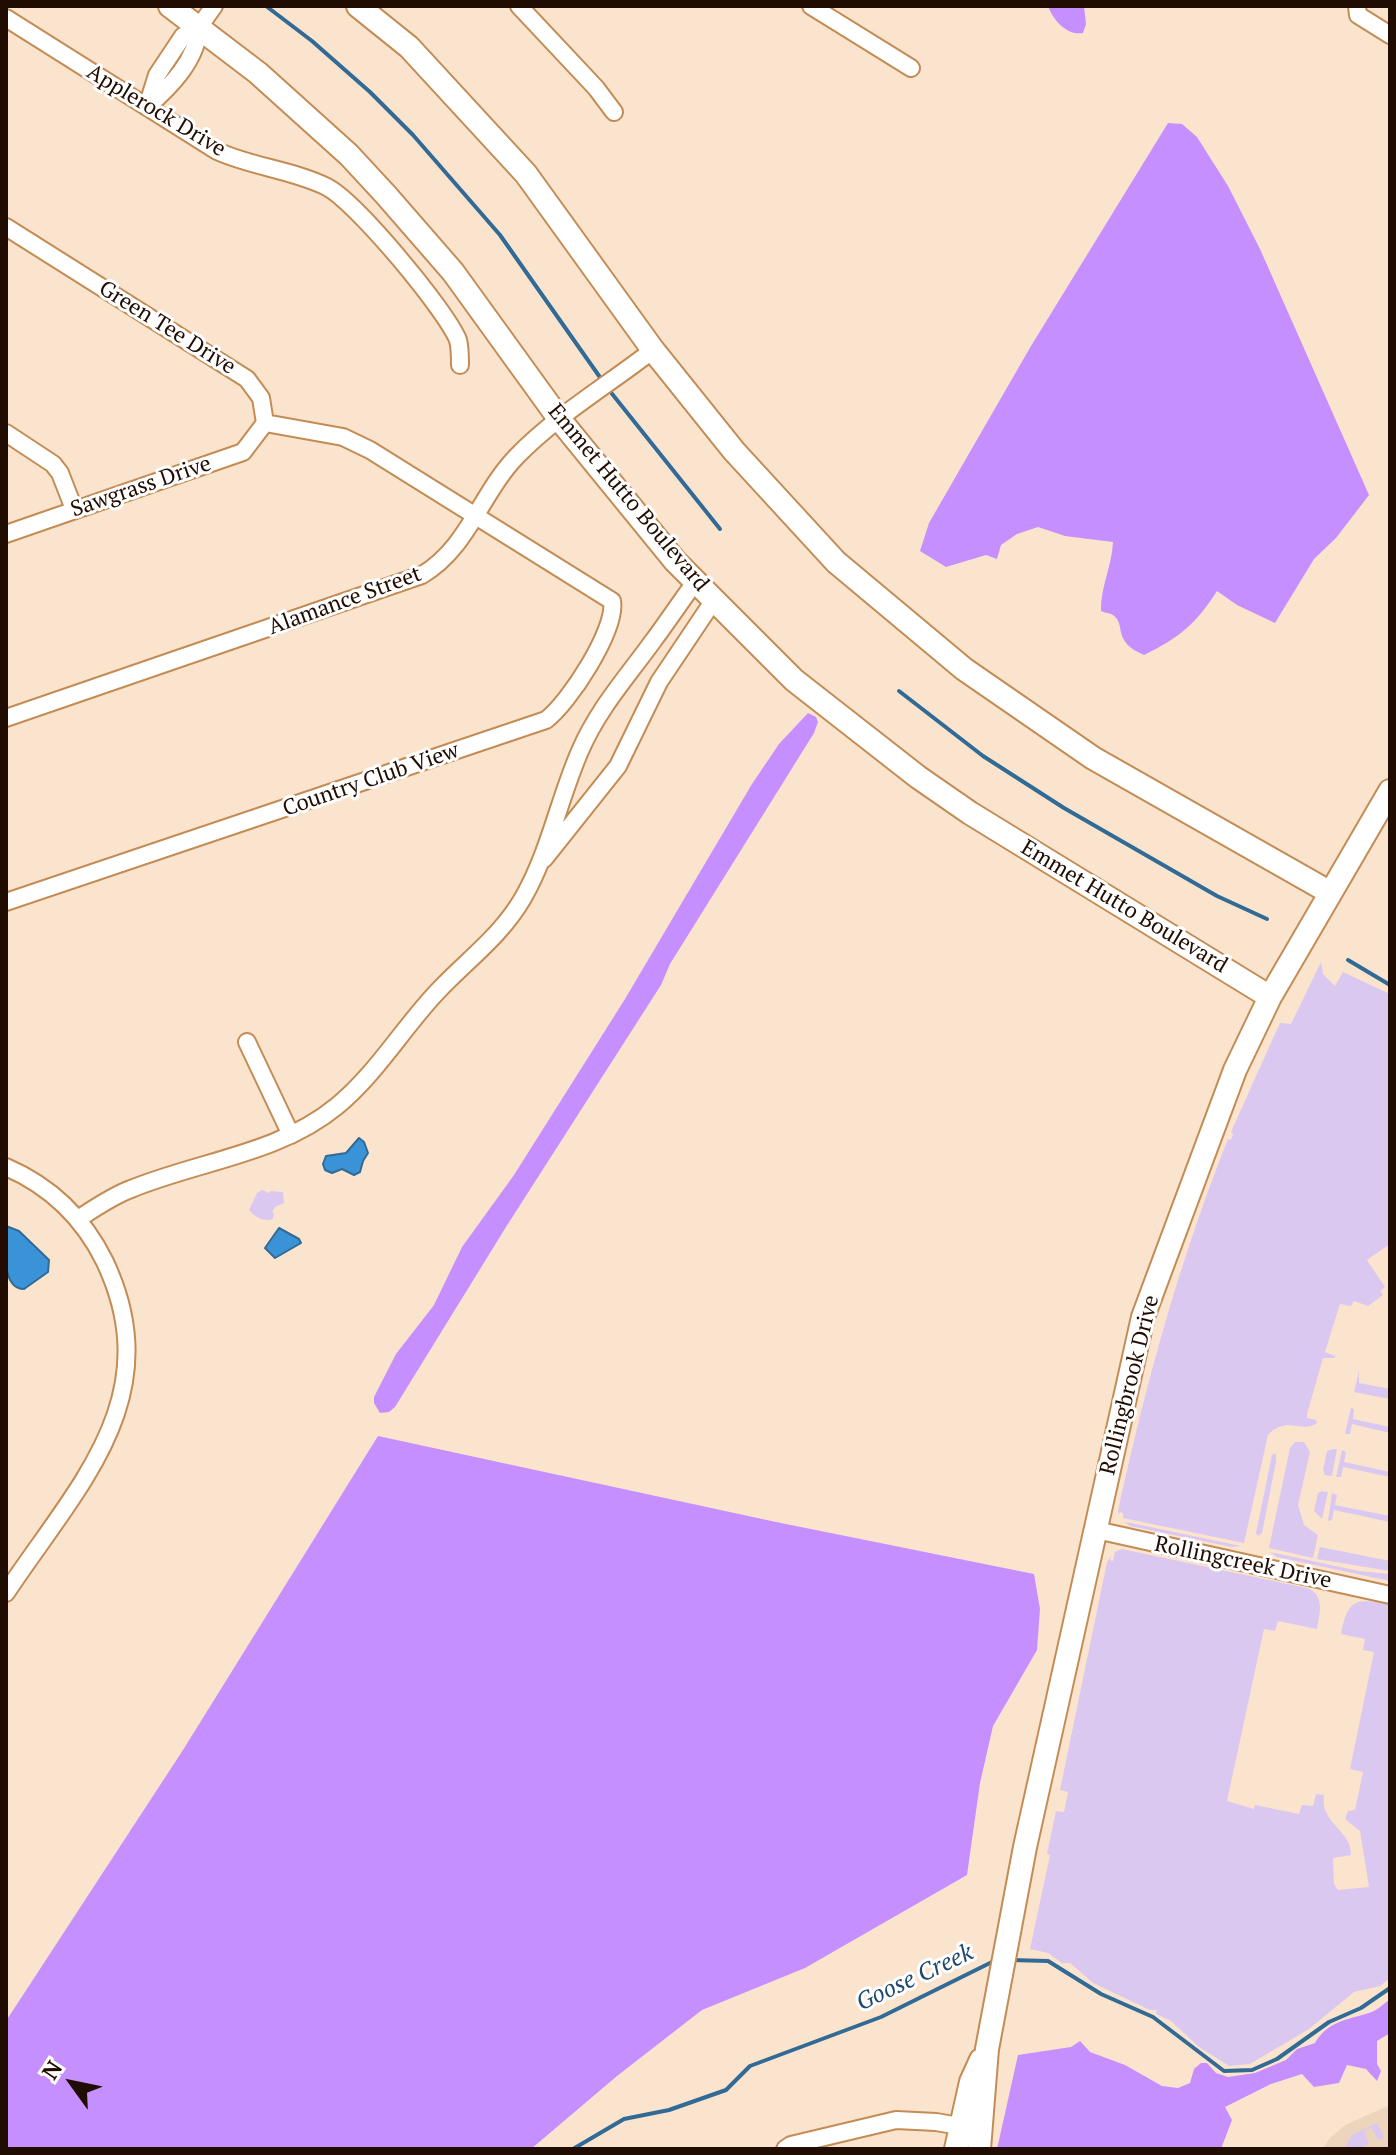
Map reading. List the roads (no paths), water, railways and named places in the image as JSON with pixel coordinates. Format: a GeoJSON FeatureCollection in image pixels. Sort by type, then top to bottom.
{"type":"FeatureCollection","features":[{"type":"Feature","properties":{"kind":"street","name":"Emmet Hutto Boulevard"},"geometry":{"type":"LineString","coordinates":[[170,6],[258,73],[349,155],[420,231],[472,297],[560,420],[675,561],[794,680],[918,777],[1018,844],[1270,997]]}},
{"type":"Feature","properties":{"kind":"street"},"geometry":{"type":"LineString","coordinates":[[147,107],[157,75],[183,36],[199,27],[214,6]]}},
{"type":"Feature","properties":{"kind":"street"},"geometry":{"type":"LineString","coordinates":[[358,6],[409,47],[526,174],[653,350],[734,451],[836,562],[964,669],[1114,771],[1329,892]]}},
{"type":"Feature","properties":{"kind":"street"},"geometry":{"type":"LineString","coordinates":[[519,6],[596,88],[614,112]]}},
{"type":"Feature","properties":{"kind":"street"},"geometry":{"type":"LineString","coordinates":[[811,6],[911,68]]}},
{"type":"Feature","properties":{"kind":"street"},"geometry":{"type":"LineString","coordinates":[[1357,6],[1358,15],[1390,35]]}},
{"type":"Feature","properties":{"kind":"street","name":"Applerock Drive"},"geometry":{"type":"LineString","coordinates":[[6,18],[228,156],[308,179],[336,192],[380,236],[445,319],[458,342],[460,365]]}},
{"type":"Feature","properties":{"kind":"street","name":"Green Tee Drive"},"geometry":{"type":"LineString","coordinates":[[6,227],[247,379],[261,398],[265,423]]}},
{"type":"Feature","properties":{"kind":"street","name":"Alamance Street"},"geometry":{"type":"LineString","coordinates":[[6,718],[413,580],[446,558],[515,458],[653,350]]}},
{"type":"Feature","properties":{"kind":"street"},"geometry":{"type":"LineString","coordinates":[[265,423],[343,437],[392,462],[476,515]]}},
{"type":"Feature","properties":{"kind":"street","name":"Sawgrass Drive"},"geometry":{"type":"LineString","coordinates":[[6,534],[243,452],[265,423]]}},
{"type":"Feature","properties":{"kind":"street"},"geometry":{"type":"LineString","coordinates":[[6,433],[53,464],[60,473],[74,509]]}},
{"type":"Feature","properties":{"kind":"street","name":"Country Club View"},"geometry":{"type":"LineString","coordinates":[[6,902],[546,720],[562,706],[605,634],[614,611],[612,601],[476,515]]}},
{"type":"Feature","properties":{"kind":"street"},"geometry":{"type":"LineString","coordinates":[[78,1219],[131,1188],[251,1151],[291,1135],[317,1121],[355,1089],[440,989],[493,938],[519,905],[538,866],[579,752],[594,721],[696,581]]}},
{"type":"Feature","properties":{"kind":"street"},"geometry":{"type":"LineString","coordinates":[[538,866],[605,786],[659,682],[714,600]]}},
{"type":"Feature","properties":{"kind":"street","name":"Rollingbrook Drive"},"geometry":{"type":"LineString","coordinates":[[974,2135],[971,2082],[987,2049],[1025,1847],[1143,1317],[1219,1109],[1270,997],[1390,791]]}},
{"type":"Feature","properties":{"kind":"street"},"geometry":{"type":"LineString","coordinates":[[247,1042],[291,1135]]}},
{"type":"Feature","properties":{"kind":"street"},"geometry":{"type":"LineString","coordinates":[[6,1167],[44,1188],[78,1219],[95,1241],[116,1285],[126,1334],[127,1357],[117,1417],[103,1448],[6,1593]]}},
{"type":"Feature","properties":{"kind":"street","name":"Rollingcreek Drive"},"geometry":{"type":"LineString","coordinates":[[1096,1530],[1390,1595]]}},
{"type":"Feature","properties":{"kind":"street"},"geometry":{"type":"LineString","coordinates":[[785,2149],[896,2120],[974,2135]]}},
{"type":"Feature","properties":{"kind":"street"},"geometry":{"type":"LineString","coordinates":[[956,2149],[974,2135]]}},
{"type":"Feature","properties":{"kind":"water"},"geometry":{"type":"Polygon","coordinates":[[[359,1138],[368,1153],[360,1172],[354,1175],[342,1169],[332,1173],[325,1170],[323,1164],[326,1156],[346,1153],[359,1138]]]}},
{"type":"Feature","properties":{"kind":"water"},"geometry":{"type":"Polygon","coordinates":[[[6,1226],[19,1231],[49,1260],[48,1272],[24,1289],[16,1287],[8,1274],[6,1226]]]}},
{"type":"Feature","properties":{"kind":"water"},"geometry":{"type":"Polygon","coordinates":[[[279,1228],[301,1243],[275,1258],[265,1248],[279,1228]]]}},
{"type":"Feature","properties":{"kind":"waterway"},"geometry":{"type":"LineString","coordinates":[[266,6],[312,41],[413,135],[500,235],[604,383]]}},
{"type":"Feature","properties":{"kind":"waterway"},"geometry":{"type":"LineString","coordinates":[[609,390],[720,529]]}},
{"type":"Feature","properties":{"kind":"waterway"},"geometry":{"type":"LineString","coordinates":[[899,691],[983,756],[1064,808],[1217,896],[1267,919]]}},
{"type":"Feature","properties":{"kind":"waterway"},"geometry":{"type":"LineString","coordinates":[[1348,960],[1390,985]]}},
{"type":"Feature","properties":{"kind":"waterway","name":"Goose Creek"},"geometry":{"type":"LineString","coordinates":[[1010,1960],[1048,1961],[1101,1994],[1153,2017],[1224,2071],[1252,2070],[1277,2059],[1329,2022],[1361,2008],[1390,1988]]}},
{"type":"Feature","properties":{"kind":"waterway","name":"Goose Creek"},"geometry":{"type":"LineString","coordinates":[[573,2149],[624,2119],[669,2110],[726,2090],[750,2066],[881,2017],[994,1961]]}}]}
